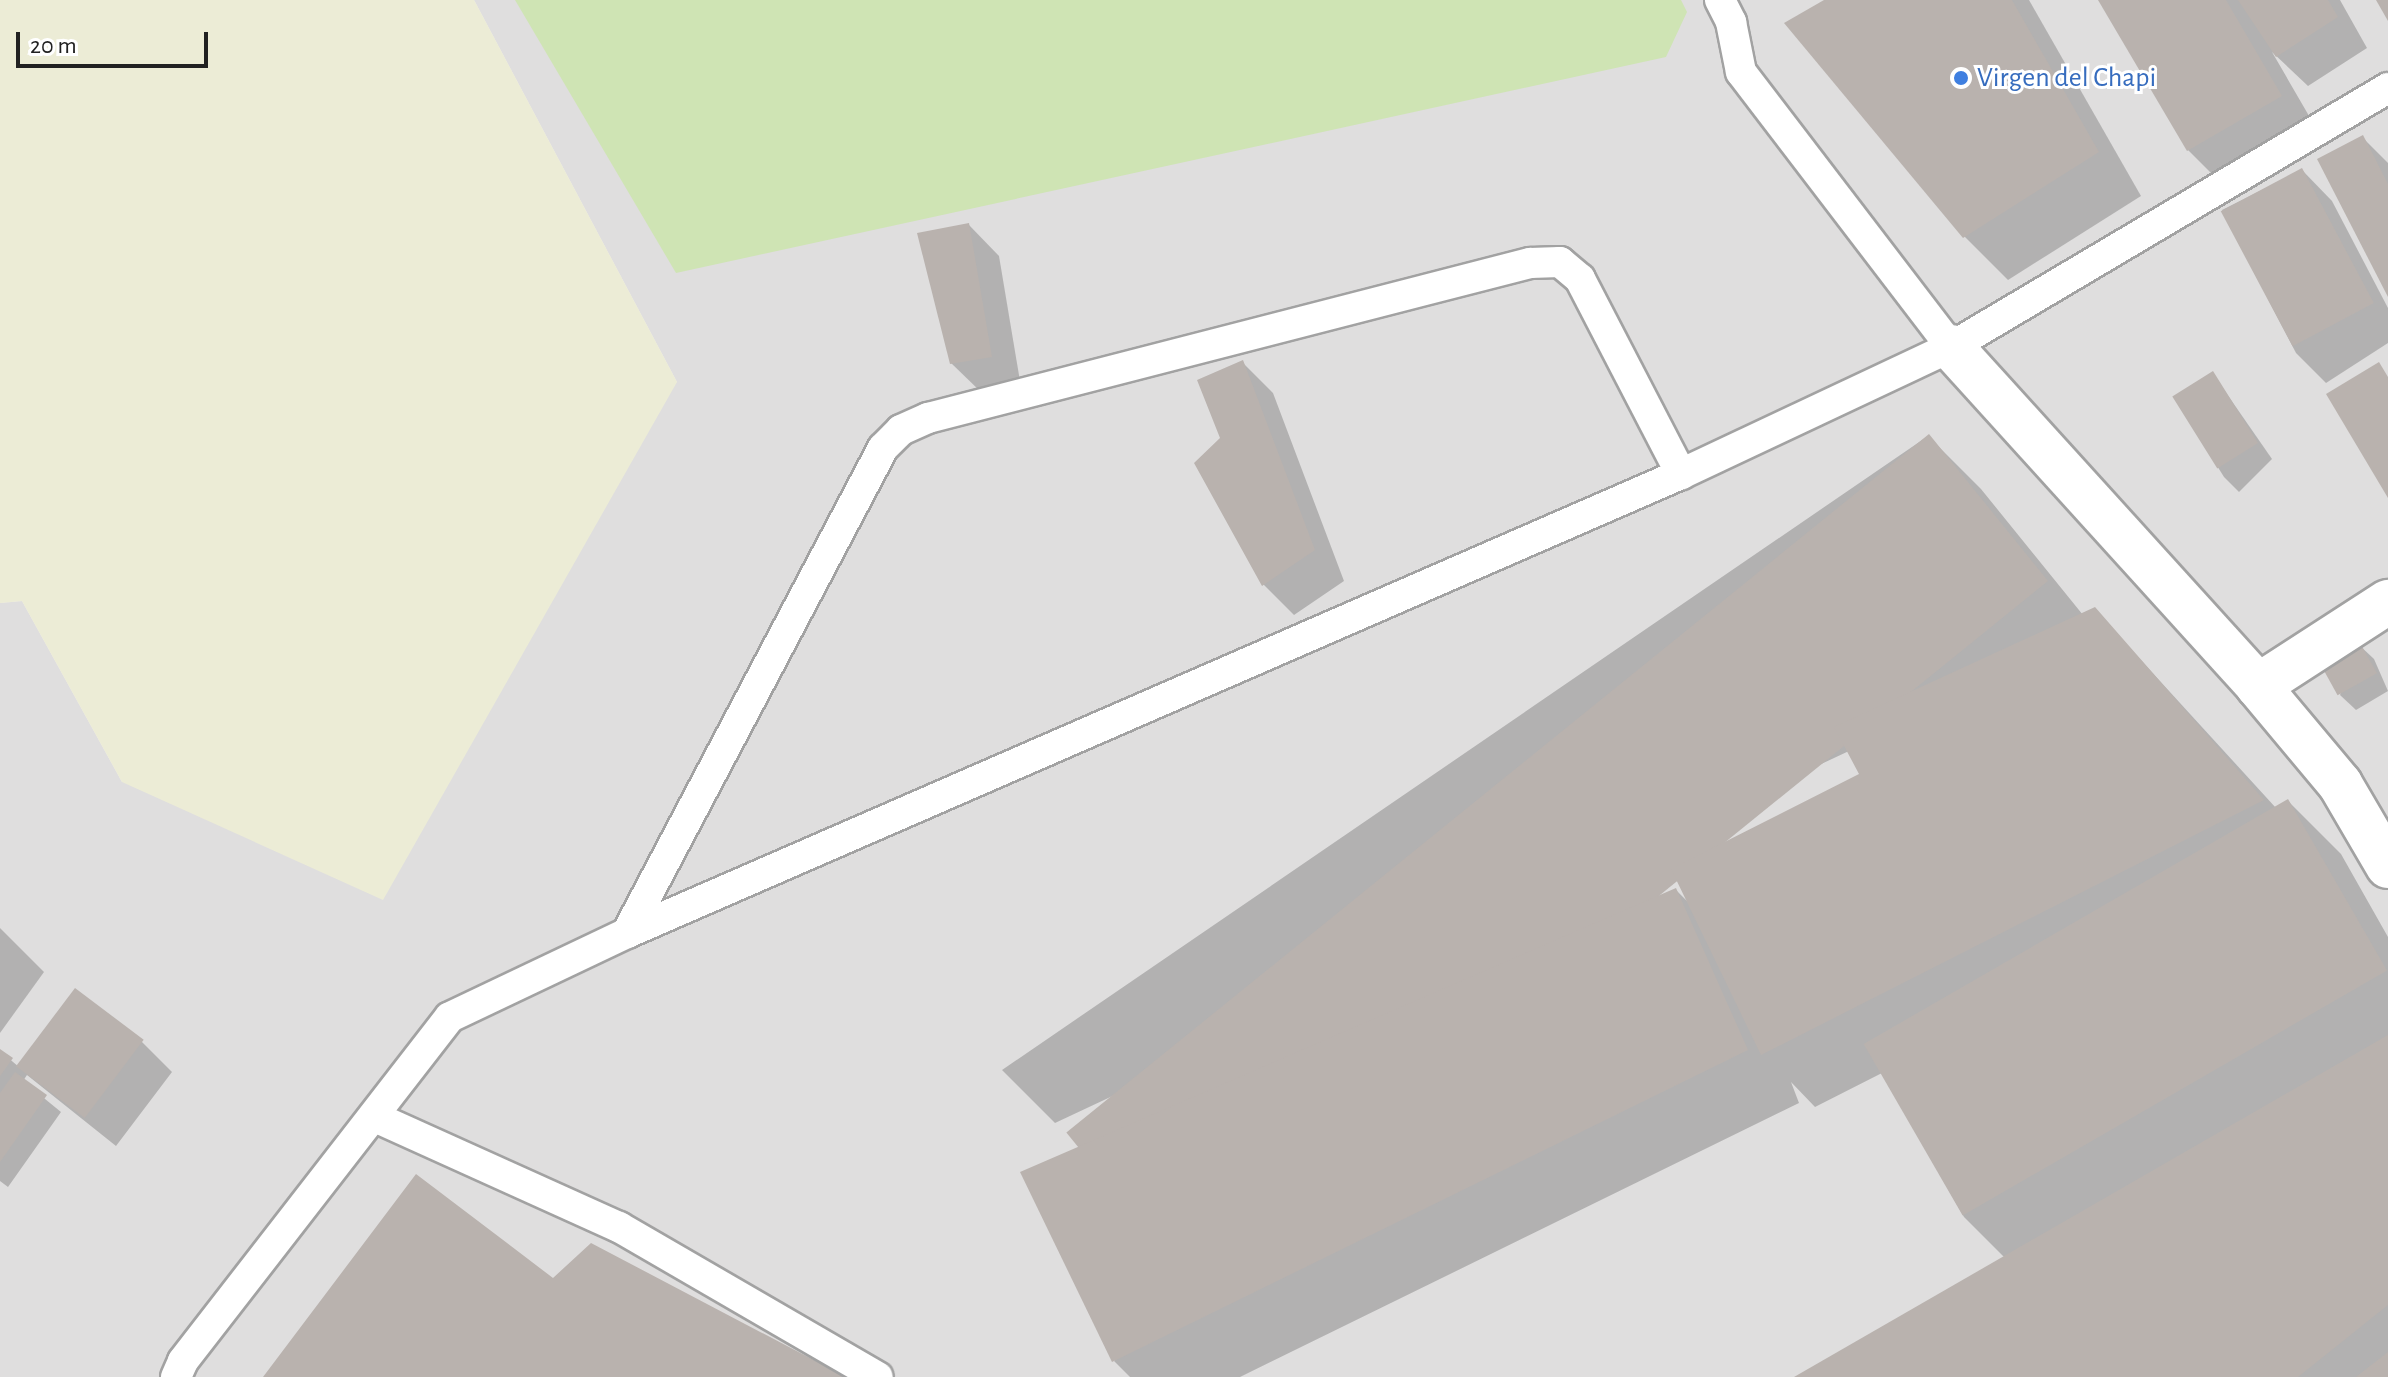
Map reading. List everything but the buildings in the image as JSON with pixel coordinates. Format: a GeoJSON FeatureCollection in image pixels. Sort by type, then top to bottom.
{"type":"FeatureCollection","features":[{"type":"Feature","properties":{"kind":"street"},"geometry":{"type":"LineString","coordinates":[[1951,347],[2258,686],[2340,784],[2388,866]]}},
{"type":"Feature","properties":{"kind":"street"},"geometry":{"type":"LineString","coordinates":[[2258,686],[2388,602]]}},
{"type":"Feature","properties":{"kind":"lane"},"geometry":{"type":"LineString","coordinates":[[1720,0],[1731,22],[1741,72],[1951,347]]}},
{"type":"Feature","properties":{"kind":"lane"},"geometry":{"type":"LineString","coordinates":[[176,1377],[183,1361],[450,1017],[627,933],[1681,474],[1951,347],[2388,88]]}},
{"type":"Feature","properties":{"kind":"lane"},"geometry":{"type":"LineString","coordinates":[[627,933],[883,448],[901,430],[928,418],[1530,263],[1560,262],[1580,279],[1681,474]]}},
{"type":"Feature","properties":{"kind":"lane"},"geometry":{"type":"LineString","coordinates":[[375,1117],[619,1227],[878,1377]]}},
{"type":"Feature","properties":{"kind":"shaded area"},"geometry":{"type":"Polygon","coordinates":[[[474,0],[2388,0],[2388,1377],[0,1377],[0,603],[22,601],[122,782],[677,382],[474,0]]]}},
{"type":"Feature","properties":{"kind":"green space"},"geometry":{"type":"Polygon","coordinates":[[[0,0],[474,0],[677,382],[383,900],[122,782],[22,601],[0,603],[0,0]]]}},
{"type":"Feature","properties":{"kind":"green space"},"geometry":{"type":"Polygon","coordinates":[[[515,0],[1681,0],[1687,12],[1666,57],[676,273],[515,0]]]}},
{"type":"Feature","properties":{"kind":"place","name":"Virgen del Chapi"},"geometry":{"type":"Point","coordinates":[1961,78]}}]}
